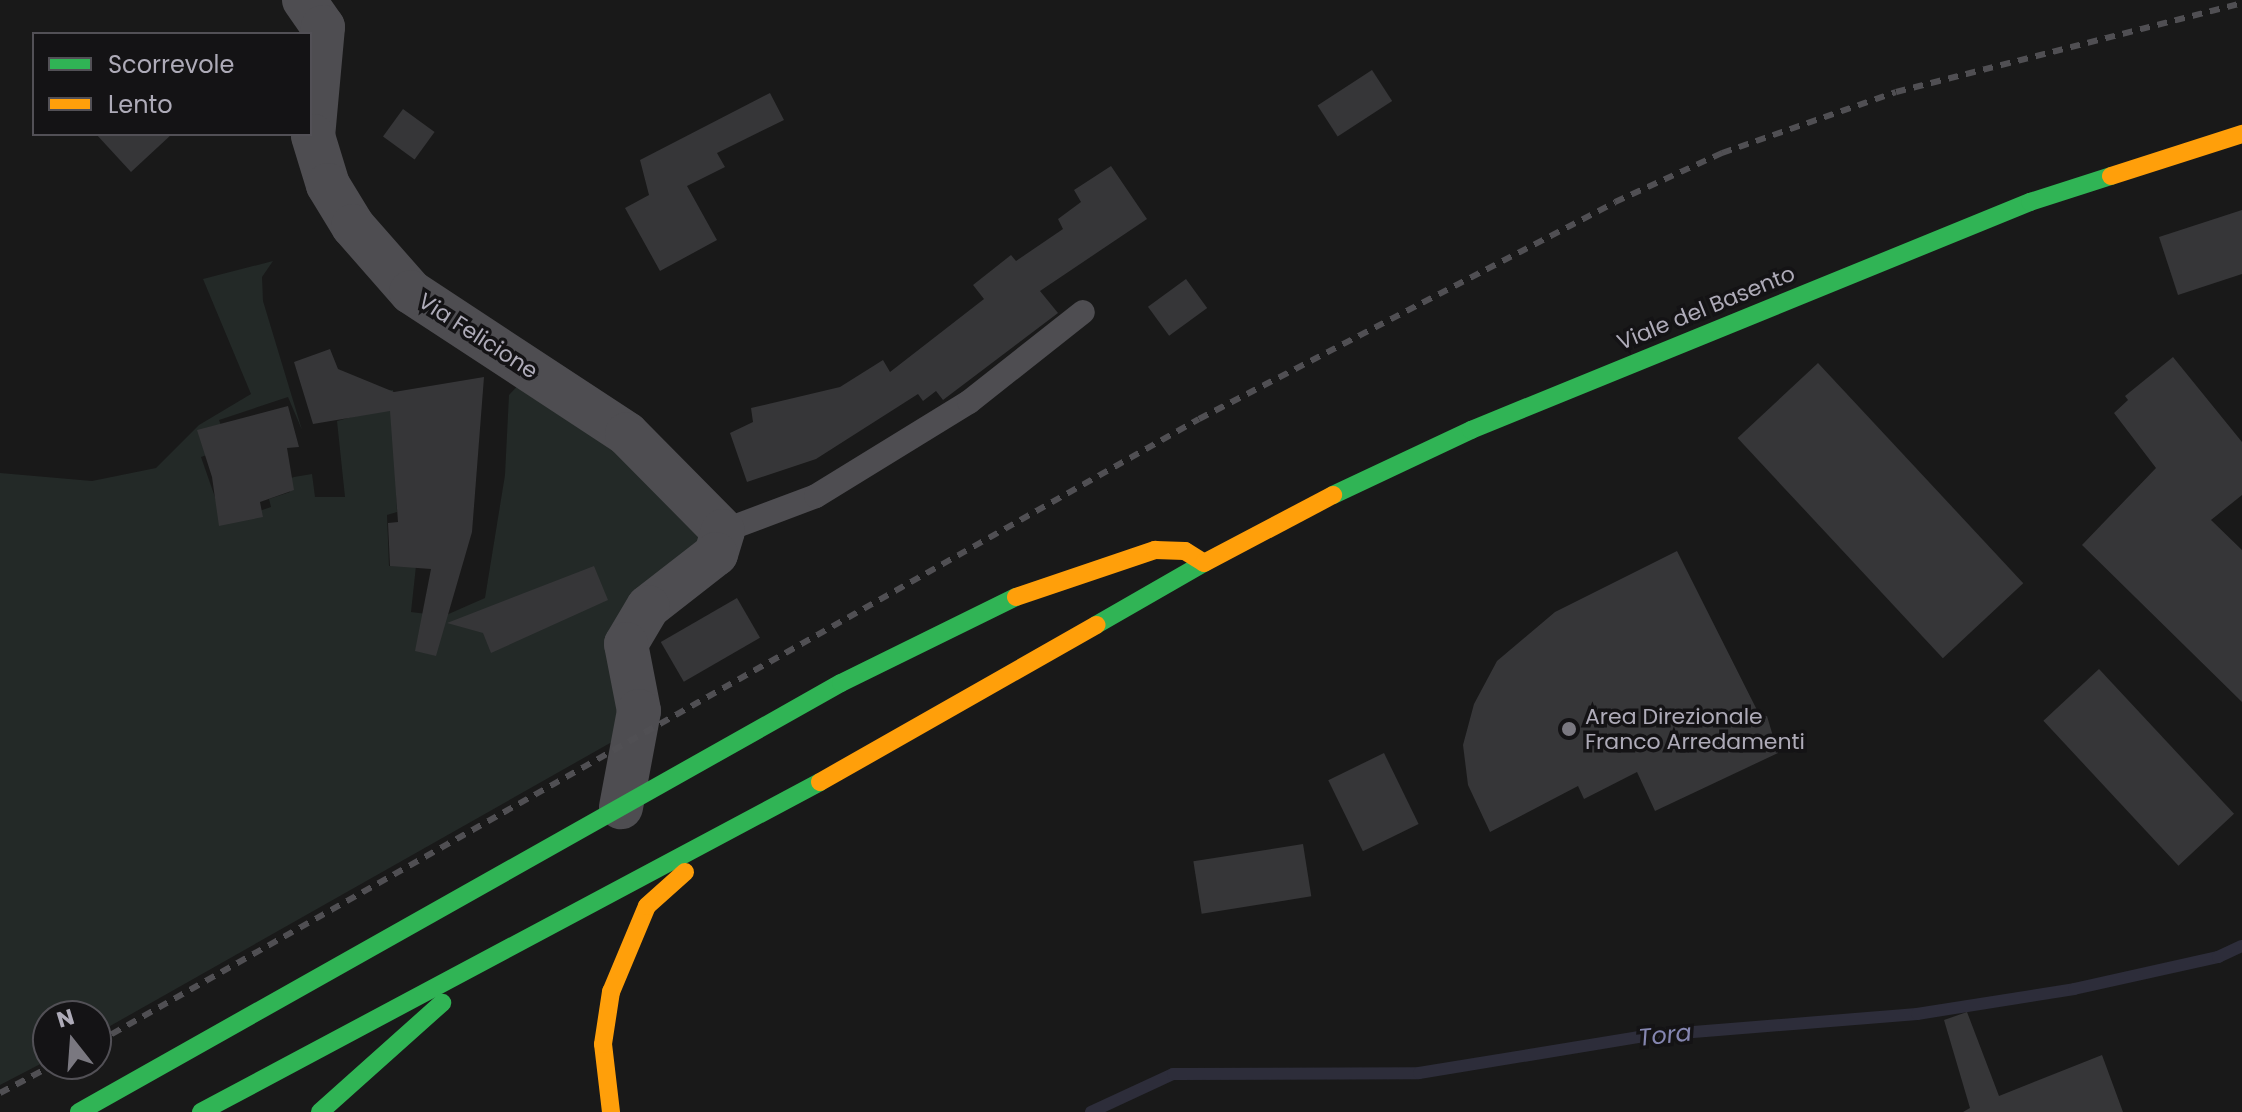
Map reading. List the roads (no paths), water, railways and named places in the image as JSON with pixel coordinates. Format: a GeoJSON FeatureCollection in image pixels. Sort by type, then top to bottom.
{"type":"FeatureCollection","features":[{"type":"Feature","properties":{"kind":"main road","name":"Viale del Basento"},"geometry":{"type":"LineString","coordinates":[[725,836],[1258,530],[1471,430],[2030,202],[2242,134]]}},
{"type":"Feature","properties":{"kind":"main road"},"geometry":{"type":"LineString","coordinates":[[79,1112],[841,683],[1017,597],[1155,550],[1185,551],[1204,563]]}},
{"type":"Feature","properties":{"kind":"main road"},"geometry":{"type":"LineString","coordinates":[[201,1112],[353,1027],[543,934],[725,836]]}},
{"type":"Feature","properties":{"kind":"main road"},"geometry":{"type":"LineString","coordinates":[[611,1112],[603,1044],[611,992],[626,950],[647,906],[725,836]]}},
{"type":"Feature","properties":{"kind":"main road"},"geometry":{"type":"LineString","coordinates":[[320,1112],[427,1013],[543,934]]}},
{"type":"Feature","properties":{"kind":"street","name":"Via Felicione"},"geometry":{"type":"LineString","coordinates":[[304,0],[323,27],[313,136],[328,185],[353,226],[411,292],[627,434],[723,531]]}},
{"type":"Feature","properties":{"kind":"street"},"geometry":{"type":"LineString","coordinates":[[621,807],[639,711],[626,644],[648,607],[716,554],[723,531]]}},
{"type":"Feature","properties":{"kind":"lane"},"geometry":{"type":"LineString","coordinates":[[723,531],[816,496],[969,402],[1083,312]]}},
{"type":"Feature","properties":{"kind":"waterway","name":"Tora"},"geometry":{"type":"LineString","coordinates":[[1091,1112],[1173,1074],[1419,1073],[1644,1036],[1917,1014],[2074,989],[2218,957],[2242,946]]}},
{"type":"Feature","properties":{"kind":"railway"},"geometry":{"type":"LineString","coordinates":[[112,1034],[1199,419],[1615,202],[1722,153],[1896,92],[2242,3]]}},
{"type":"Feature","properties":{"kind":"railway"},"geometry":{"type":"LineString","coordinates":[[0,1093],[32,1076]]}},
{"type":"Feature","properties":{"kind":"place","name":"Area Direzionale Franco Arredamenti"},"geometry":{"type":"Point","coordinates":[1569,729]}}]}
